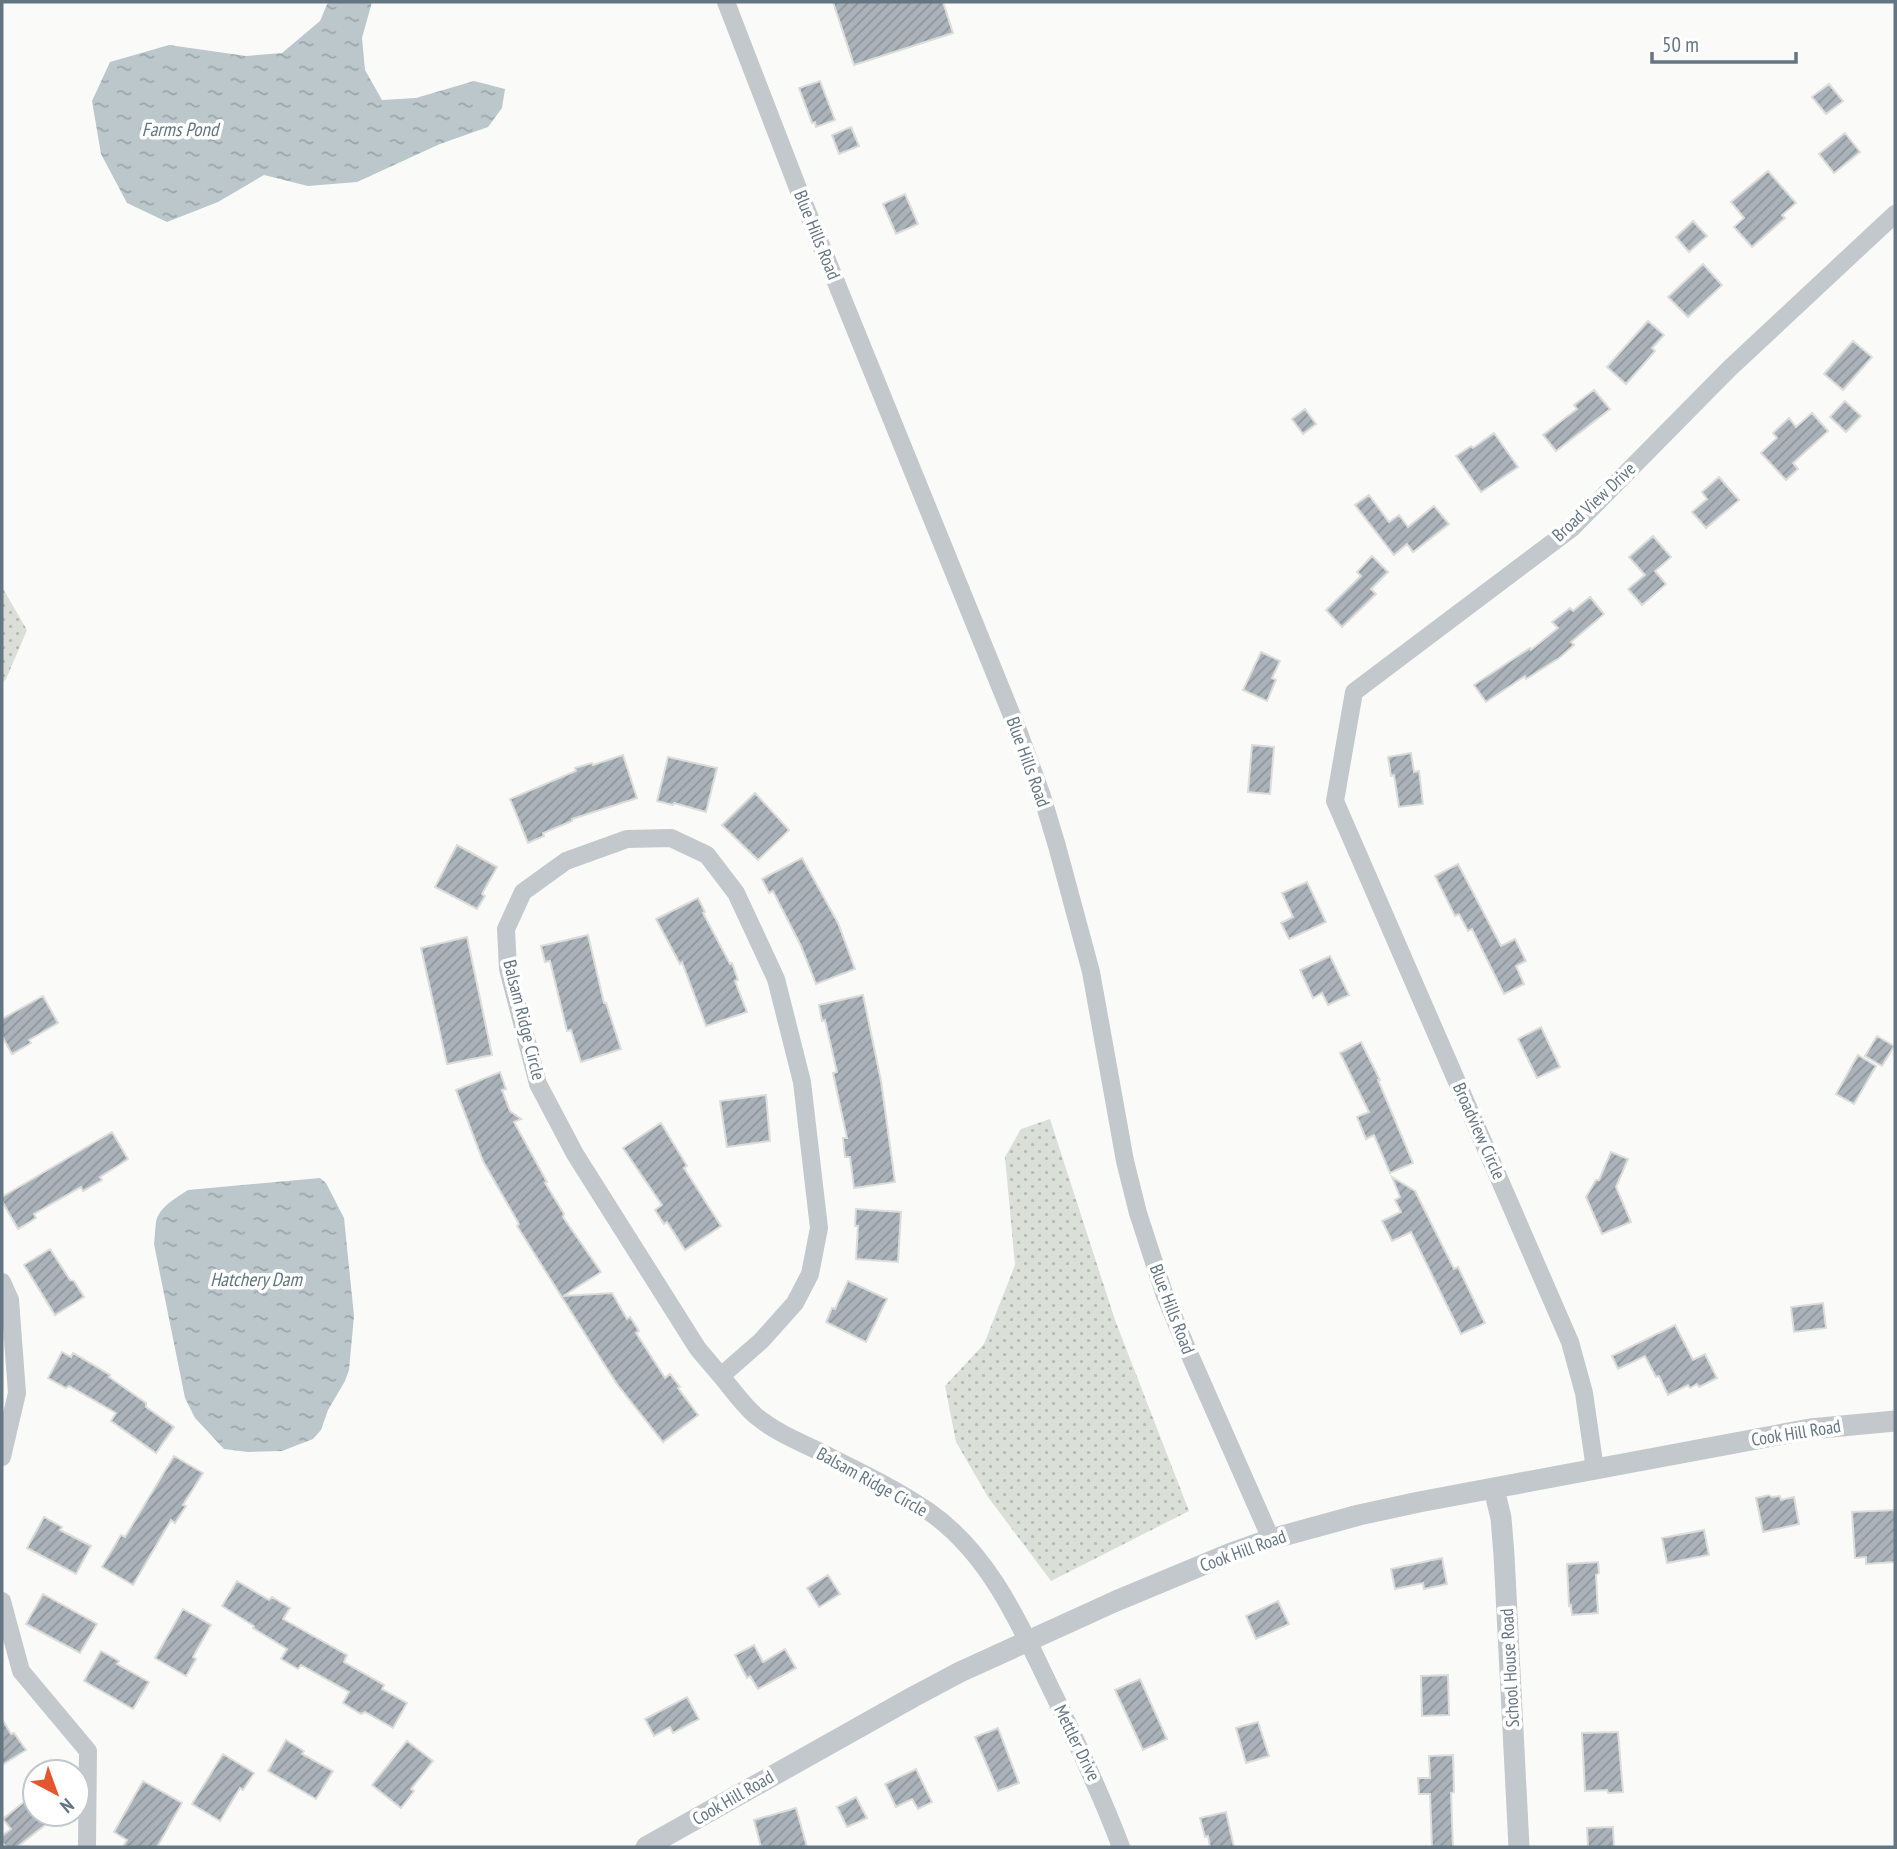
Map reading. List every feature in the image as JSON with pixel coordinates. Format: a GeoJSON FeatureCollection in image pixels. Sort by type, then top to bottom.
{"type":"FeatureCollection","features":[{"type":"Feature","properties":{"kind":"street","name":"Blue Hills Road"},"geometry":{"type":"LineString","coordinates":[[726,2],[1042,796],[1091,972],[1125,1161],[1138,1213],[1185,1345],[1271,1539]]}},
{"type":"Feature","properties":{"kind":"street","name":"Broad View Drive"},"geometry":{"type":"LineString","coordinates":[[1335,801],[1354,692],[1572,528],[1729,369],[1895,214]]}},
{"type":"Feature","properties":{"kind":"street","name":"Broadview Circle"},"geometry":{"type":"LineString","coordinates":[[1335,801],[1570,1342],[1584,1393],[1595,1469]]}},
{"type":"Feature","properties":{"kind":"street","name":"Balsam Ridge Circle"},"geometry":{"type":"LineString","coordinates":[[721,1376],[761,1342],[795,1303],[810,1274],[819,1228],[802,1082],[776,979],[736,892],[707,855],[671,838],[627,839],[566,861],[523,892],[506,929],[508,969],[538,1084],[575,1154],[698,1349],[721,1376],[755,1415],[782,1433],[875,1479],[928,1511],[951,1529],[974,1552],[998,1586],[1027,1641]]}},
{"type":"Feature","properties":{"kind":"street"},"geometry":{"type":"LineString","coordinates":[[2,1282],[10,1300],[17,1393],[2,1457]]}},
{"type":"Feature","properties":{"kind":"street","name":"Cook Hill Road"},"geometry":{"type":"LineString","coordinates":[[646,1847],[913,1697],[1027,1641],[1166,1580],[1271,1539],[1359,1515],[1595,1469],[1810,1429],[1895,1421]]}},
{"type":"Feature","properties":{"kind":"street","name":"School House Road"},"geometry":{"type":"LineString","coordinates":[[1494,1489],[1502,1518],[1519,1847]]}},
{"type":"Feature","properties":{"kind":"street"},"geometry":{"type":"LineString","coordinates":[[2,1601],[21,1671],[88,1751],[87,1847]]}},
{"type":"Feature","properties":{"kind":"street","name":"Mettler Drive"},"geometry":{"type":"LineString","coordinates":[[1027,1641],[1098,1786],[1121,1847]]}},
{"type":"Feature","properties":{"kind":"shaded area"},"geometry":{"type":"Polygon","coordinates":[[[2,587],[27,630],[2,683],[2,587]]]}},
{"type":"Feature","properties":{"kind":"shaded area"},"geometry":{"type":"Polygon","coordinates":[[[1050,1119],[1115,1320],[1189,1511],[1051,1581],[988,1497],[956,1442],[945,1386],[984,1344],[1015,1265],[1005,1157],[1021,1129],[1050,1119]]]}},
{"type":"Feature","properties":{"kind":"water","name":"Farms Pond"},"geometry":{"type":"Polygon","coordinates":[[[328,2],[372,2],[362,38],[365,70],[382,100],[416,98],[474,81],[505,89],[502,108],[488,127],[440,144],[357,182],[308,186],[264,175],[218,202],[167,222],[127,203],[101,154],[92,101],[110,62],[169,45],[246,56],[282,53],[320,21],[328,2]]]}},
{"type":"Feature","properties":{"kind":"water","name":"Hatchery Dam"},"geometry":{"type":"Polygon","coordinates":[[[320,1178],[326,1183],[344,1218],[354,1316],[349,1370],[328,1410],[321,1430],[313,1439],[282,1451],[248,1452],[224,1449],[195,1418],[185,1398],[154,1244],[156,1222],[169,1203],[188,1190],[320,1178]]]}},
{"type":"Feature","properties":{"kind":"building"},"geometry":{"type":"Polygon","coordinates":[[[833,2],[943,2],[953,33],[854,65],[833,2]]]}},
{"type":"Feature","properties":{"kind":"building"},"geometry":{"type":"Polygon","coordinates":[[[820,81],[835,120],[816,127],[799,88],[820,81]]]}},
{"type":"Feature","properties":{"kind":"building"},"geometry":{"type":"Polygon","coordinates":[[[1829,84],[1843,101],[1826,114],[1812,97],[1829,84]]]}},
{"type":"Feature","properties":{"kind":"building"},"geometry":{"type":"Polygon","coordinates":[[[851,127],[859,146],[839,154],[832,135],[851,127]]]}},
{"type":"Feature","properties":{"kind":"building"},"geometry":{"type":"Polygon","coordinates":[[[1845,133],[1860,152],[1834,173],[1819,154],[1845,133]]]}},
{"type":"Feature","properties":{"kind":"building"},"geometry":{"type":"Polygon","coordinates":[[[1768,171],[1796,203],[1782,215],[1785,218],[1752,247],[1734,227],[1744,218],[1731,202],[1768,171]]]}},
{"type":"Feature","properties":{"kind":"building"},"geometry":{"type":"Polygon","coordinates":[[[905,194],[918,224],[896,234],[883,204],[905,194]]]}},
{"type":"Feature","properties":{"kind":"building"},"geometry":{"type":"Polygon","coordinates":[[[1693,221],[1707,236],[1689,252],[1676,237],[1693,221]]]}},
{"type":"Feature","properties":{"kind":"building"},"geometry":{"type":"Polygon","coordinates":[[[1703,264],[1722,285],[1688,317],[1668,297],[1703,264]]]}},
{"type":"Feature","properties":{"kind":"building"},"geometry":{"type":"Polygon","coordinates":[[[1648,321],[1664,335],[1652,348],[1655,351],[1626,384],[1607,367],[1648,321]]]}},
{"type":"Feature","properties":{"kind":"building"},"geometry":{"type":"Polygon","coordinates":[[[1853,341],[1872,357],[1843,390],[1824,374],[1853,341]]]}},
{"type":"Feature","properties":{"kind":"building"},"geometry":{"type":"Polygon","coordinates":[[[1594,390],[1610,409],[1556,451],[1543,435],[1577,409],[1574,405],[1594,390]]]}},
{"type":"Feature","properties":{"kind":"building"},"geometry":{"type":"Polygon","coordinates":[[[1845,401],[1861,416],[1846,432],[1830,417],[1845,401]]]}},
{"type":"Feature","properties":{"kind":"building"},"geometry":{"type":"Polygon","coordinates":[[[1305,409],[1316,424],[1303,434],[1292,419],[1305,409]]]}},
{"type":"Feature","properties":{"kind":"building"},"geometry":{"type":"Polygon","coordinates":[[[1812,413],[1828,431],[1793,463],[1798,469],[1786,480],[1761,453],[1777,438],[1773,433],[1789,418],[1796,427],[1812,413]]]}},
{"type":"Feature","properties":{"kind":"building"},"geometry":{"type":"Polygon","coordinates":[[[1494,433],[1518,467],[1481,492],[1456,456],[1494,433]]]}},
{"type":"Feature","properties":{"kind":"building"},"geometry":{"type":"Polygon","coordinates":[[[1719,477],[1739,500],[1706,528],[1692,512],[1707,499],[1702,492],[1719,477]]]}},
{"type":"Feature","properties":{"kind":"building"},"geometry":{"type":"Polygon","coordinates":[[[1369,495],[1389,522],[1399,515],[1408,527],[1434,506],[1449,524],[1413,552],[1407,544],[1394,555],[1355,505],[1369,495]]]}},
{"type":"Feature","properties":{"kind":"building"},"geometry":{"type":"Polygon","coordinates":[[[1653,536],[1671,557],[1655,571],[1666,584],[1642,605],[1628,589],[1645,575],[1629,557],[1653,536]]]}},
{"type":"Feature","properties":{"kind":"building"},"geometry":{"type":"Polygon","coordinates":[[[1372,556],[1388,572],[1371,589],[1376,594],[1342,627],[1326,610],[1361,576],[1357,572],[1372,556]]]}},
{"type":"Feature","properties":{"kind":"building"},"geometry":{"type":"Polygon","coordinates":[[[1590,597],[1604,614],[1571,642],[1574,645],[1559,658],[1526,679],[1525,676],[1486,702],[1474,685],[1530,648],[1531,650],[1558,628],[1552,622],[1570,608],[1573,611],[1590,597]]]}},
{"type":"Feature","properties":{"kind":"building"},"geometry":{"type":"Polygon","coordinates":[[[1261,652],[1280,661],[1272,678],[1276,680],[1267,701],[1243,690],[1261,652]]]}},
{"type":"Feature","properties":{"kind":"building"},"geometry":{"type":"Polygon","coordinates":[[[1252,745],[1274,747],[1270,794],[1248,792],[1252,745]]]}},
{"type":"Feature","properties":{"kind":"building"},"geometry":{"type":"Polygon","coordinates":[[[1411,753],[1414,772],[1419,771],[1423,804],[1399,807],[1388,757],[1411,753]]]}},
{"type":"Feature","properties":{"kind":"building"},"geometry":{"type":"Polygon","coordinates":[[[623,755],[637,798],[572,819],[528,843],[510,799],[576,771],[575,768],[623,755]]]}},
{"type":"Feature","properties":{"kind":"building"},"geometry":{"type":"Polygon","coordinates":[[[668,757],[717,768],[706,812],[657,801],[668,757]]]}},
{"type":"Feature","properties":{"kind":"building"},"geometry":{"type":"Polygon","coordinates":[[[755,793],[789,830],[758,860],[722,825],[755,793]]]}},
{"type":"Feature","properties":{"kind":"building"},"geometry":{"type":"Polygon","coordinates":[[[457,845],[497,867],[477,909],[435,887],[457,845]]]}},
{"type":"Feature","properties":{"kind":"building"},"geometry":{"type":"Polygon","coordinates":[[[802,858],[838,923],[855,969],[816,984],[801,946],[773,891],[769,893],[762,879],[802,858]]]}},
{"type":"Feature","properties":{"kind":"building"},"geometry":{"type":"Polygon","coordinates":[[[1458,864],[1501,946],[1515,939],[1526,961],[1516,966],[1524,984],[1504,994],[1472,929],[1468,931],[1459,914],[1455,916],[1435,876],[1458,864]]]}},
{"type":"Feature","properties":{"kind":"building"},"geometry":{"type":"Polygon","coordinates":[[[1307,882],[1326,922],[1289,939],[1281,923],[1293,917],[1282,893],[1307,882]]]}},
{"type":"Feature","properties":{"kind":"building"},"geometry":{"type":"Polygon","coordinates":[[[698,898],[705,912],[703,913],[730,964],[732,963],[738,980],[735,981],[747,1012],[706,1026],[682,962],[680,964],[656,919],[698,898]]]}},
{"type":"Feature","properties":{"kind":"building"},"geometry":{"type":"Polygon","coordinates":[[[588,935],[604,1003],[621,1049],[581,1062],[571,1030],[567,1031],[550,961],[545,962],[541,946],[588,935]]]}},
{"type":"Feature","properties":{"kind":"building"},"geometry":{"type":"Polygon","coordinates":[[[467,937],[492,1055],[447,1064],[421,948],[467,937]]]}},
{"type":"Feature","properties":{"kind":"building"},"geometry":{"type":"Polygon","coordinates":[[[1330,956],[1349,995],[1328,1005],[1322,993],[1313,998],[1300,970],[1330,956]]]}},
{"type":"Feature","properties":{"kind":"building"},"geometry":{"type":"Polygon","coordinates":[[[863,995],[881,1081],[895,1182],[854,1188],[850,1157],[845,1157],[843,1138],[847,1138],[833,1073],[837,1072],[819,1005],[863,995]]]}},
{"type":"Feature","properties":{"kind":"building"},"geometry":{"type":"Polygon","coordinates":[[[43,996],[58,1023],[29,1040],[31,1043],[12,1054],[2,1036],[2,1019],[43,996]]]}},
{"type":"Feature","properties":{"kind":"building"},"geometry":{"type":"Polygon","coordinates":[[[1541,1027],[1560,1067],[1537,1078],[1518,1039],[1541,1027]]]}},
{"type":"Feature","properties":{"kind":"building"},"geometry":{"type":"Polygon","coordinates":[[[1877,1036],[1894,1046],[1882,1066],[1865,1056],[1877,1036]]]}},
{"type":"Feature","properties":{"kind":"building"},"geometry":{"type":"Polygon","coordinates":[[[1361,1042],[1380,1080],[1413,1163],[1390,1173],[1374,1135],[1366,1139],[1357,1117],[1369,1112],[1340,1053],[1361,1042]]]}},
{"type":"Feature","properties":{"kind":"building"},"geometry":{"type":"Polygon","coordinates":[[[1858,1055],[1876,1066],[1854,1104],[1836,1094],[1858,1055]]]}},
{"type":"Feature","properties":{"kind":"building"},"geometry":{"type":"Polygon","coordinates":[[[500,1072],[506,1089],[502,1090],[510,1111],[521,1119],[514,1122],[564,1214],[563,1217],[601,1272],[563,1296],[612,1293],[627,1319],[630,1317],[639,1331],[636,1333],[665,1378],[670,1374],[698,1415],[663,1442],[617,1384],[599,1356],[517,1226],[519,1224],[483,1161],[456,1090],[500,1072]]]}},
{"type":"Feature","properties":{"kind":"building"},"geometry":{"type":"Polygon","coordinates":[[[766,1095],[770,1141],[727,1147],[720,1101],[766,1095]]]}},
{"type":"Feature","properties":{"kind":"building"},"geometry":{"type":"Polygon","coordinates":[[[661,1123],[687,1166],[684,1168],[721,1226],[685,1250],[667,1222],[664,1224],[655,1210],[662,1205],[623,1148],[661,1123]]]}},
{"type":"Feature","properties":{"kind":"building"},"geometry":{"type":"Polygon","coordinates":[[[112,1132],[128,1159],[100,1177],[102,1180],[83,1191],[81,1187],[34,1214],[36,1218],[18,1229],[2,1197],[112,1132]]]}},
{"type":"Feature","properties":{"kind":"building"},"geometry":{"type":"Polygon","coordinates":[[[1611,1152],[1628,1159],[1616,1187],[1631,1222],[1602,1234],[1586,1197],[1596,1180],[1599,1180],[1611,1152]]]}},
{"type":"Feature","properties":{"kind":"building"},"geometry":{"type":"Polygon","coordinates":[[[1392,1177],[1415,1191],[1454,1269],[1458,1267],[1485,1323],[1461,1334],[1411,1232],[1392,1241],[1382,1221],[1401,1212],[1395,1200],[1400,1197],[1392,1177]]]}},
{"type":"Feature","properties":{"kind":"building"},"geometry":{"type":"Polygon","coordinates":[[[856,1209],[901,1212],[898,1262],[856,1259],[856,1209]]]}},
{"type":"Feature","properties":{"kind":"building"},"geometry":{"type":"Polygon","coordinates":[[[50,1249],[84,1297],[55,1315],[24,1265],[50,1249]]]}},
{"type":"Feature","properties":{"kind":"building"},"geometry":{"type":"Polygon","coordinates":[[[848,1281],[887,1299],[866,1342],[826,1322],[848,1281]]]}},
{"type":"Feature","properties":{"kind":"building"},"geometry":{"type":"Polygon","coordinates":[[[1823,1303],[1826,1328],[1794,1332],[1791,1307],[1823,1303]]]}},
{"type":"Feature","properties":{"kind":"building"},"geometry":{"type":"Polygon","coordinates":[[[1675,1325],[1693,1360],[1705,1354],[1717,1378],[1699,1387],[1697,1384],[1690,1388],[1688,1385],[1668,1395],[1645,1356],[1618,1369],[1612,1356],[1675,1325]]]}},
{"type":"Feature","properties":{"kind":"building"},"geometry":{"type":"Polygon","coordinates":[[[62,1352],[71,1357],[73,1353],[110,1375],[109,1377],[174,1427],[156,1453],[111,1421],[116,1413],[69,1386],[66,1388],[48,1378],[62,1352]]]}},
{"type":"Feature","properties":{"kind":"building"},"geometry":{"type":"Polygon","coordinates":[[[174,1456],[203,1473],[183,1505],[186,1506],[175,1523],[171,1520],[133,1585],[102,1567],[121,1535],[125,1537],[174,1456]]]}},
{"type":"Feature","properties":{"kind":"building"},"geometry":{"type":"Polygon","coordinates":[[[1780,1496],[1781,1500],[1794,1497],[1799,1524],[1763,1532],[1756,1498],[1780,1496]]]}},
{"type":"Feature","properties":{"kind":"building"},"geometry":{"type":"Polygon","coordinates":[[[1895,1510],[1895,1562],[1866,1564],[1866,1557],[1855,1558],[1852,1512],[1895,1510]]]}},
{"type":"Feature","properties":{"kind":"building"},"geometry":{"type":"Polygon","coordinates":[[[44,1517],[62,1527],[60,1530],[91,1546],[76,1574],[27,1548],[44,1517]]]}},
{"type":"Feature","properties":{"kind":"building"},"geometry":{"type":"Polygon","coordinates":[[[1704,1530],[1709,1555],[1667,1563],[1662,1538],[1704,1530]]]}},
{"type":"Feature","properties":{"kind":"building"},"geometry":{"type":"Polygon","coordinates":[[[1442,1558],[1447,1584],[1424,1589],[1423,1583],[1395,1589],[1391,1569],[1442,1558]]]}},
{"type":"Feature","properties":{"kind":"building"},"geometry":{"type":"Polygon","coordinates":[[[1598,1562],[1598,1613],[1572,1615],[1571,1605],[1569,1606],[1567,1564],[1598,1562]]]}},
{"type":"Feature","properties":{"kind":"building"},"geometry":{"type":"Polygon","coordinates":[[[828,1575],[840,1594],[819,1607],[807,1588],[828,1575]]]}},
{"type":"Feature","properties":{"kind":"building"},"geometry":{"type":"Polygon","coordinates":[[[237,1581],[269,1600],[272,1597],[290,1608],[283,1619],[347,1655],[344,1662],[384,1685],[382,1689],[407,1703],[393,1728],[343,1703],[349,1692],[301,1665],[298,1669],[281,1659],[287,1649],[222,1606],[237,1581]]]}},
{"type":"Feature","properties":{"kind":"building"},"geometry":{"type":"Polygon","coordinates":[[[43,1594],[97,1624],[80,1653],[26,1624],[43,1594]]]}},
{"type":"Feature","properties":{"kind":"building"},"geometry":{"type":"Polygon","coordinates":[[[1278,1601],[1289,1624],[1256,1639],[1246,1616],[1278,1601]]]}},
{"type":"Feature","properties":{"kind":"building"},"geometry":{"type":"Polygon","coordinates":[[[183,1609],[211,1625],[186,1676],[155,1658],[183,1609]]]}},
{"type":"Feature","properties":{"kind":"building"},"geometry":{"type":"Polygon","coordinates":[[[754,1645],[763,1662],[785,1649],[796,1668],[758,1689],[750,1676],[747,1678],[735,1655],[754,1645]]]}},
{"type":"Feature","properties":{"kind":"building"},"geometry":{"type":"Polygon","coordinates":[[[101,1651],[119,1661],[117,1664],[149,1682],[133,1709],[84,1681],[101,1651]]]}},
{"type":"Feature","properties":{"kind":"building"},"geometry":{"type":"Polygon","coordinates":[[[1448,1675],[1449,1715],[1422,1716],[1421,1676],[1448,1675]]]}},
{"type":"Feature","properties":{"kind":"building"},"geometry":{"type":"Polygon","coordinates":[[[1140,1679],[1167,1739],[1143,1750],[1115,1690],[1140,1679]]]}},
{"type":"Feature","properties":{"kind":"building"},"geometry":{"type":"Polygon","coordinates":[[[687,1697],[699,1719],[673,1733],[670,1727],[654,1736],[645,1719],[687,1697]]]}},
{"type":"Feature","properties":{"kind":"building"},"geometry":{"type":"Polygon","coordinates":[[[2,1719],[26,1750],[2,1765],[2,1719]]]}},
{"type":"Feature","properties":{"kind":"building"},"geometry":{"type":"Polygon","coordinates":[[[1258,1722],[1269,1756],[1246,1763],[1236,1728],[1258,1722]]]}},
{"type":"Feature","properties":{"kind":"building"},"geometry":{"type":"Polygon","coordinates":[[[998,1728],[1019,1783],[998,1791],[975,1737],[998,1728]]]}},
{"type":"Feature","properties":{"kind":"building"},"geometry":{"type":"Polygon","coordinates":[[[1618,1732],[1623,1792],[1585,1791],[1582,1733],[1618,1732]]]}},
{"type":"Feature","properties":{"kind":"building"},"geometry":{"type":"Polygon","coordinates":[[[286,1740],[304,1751],[302,1754],[333,1771],[316,1799],[268,1771],[286,1740]]]}},
{"type":"Feature","properties":{"kind":"building"},"geometry":{"type":"Polygon","coordinates":[[[407,1741],[433,1761],[411,1789],[414,1791],[401,1808],[372,1785],[407,1741]]]}},
{"type":"Feature","properties":{"kind":"building"},"geometry":{"type":"Polygon","coordinates":[[[223,1754],[254,1773],[243,1790],[240,1788],[220,1821],[192,1804],[223,1754]]]}},
{"type":"Feature","properties":{"kind":"building"},"geometry":{"type":"Polygon","coordinates":[[[1453,1755],[1453,1847],[1432,1847],[1430,1794],[1419,1794],[1418,1778],[1430,1778],[1429,1756],[1453,1755]]]}},
{"type":"Feature","properties":{"kind":"building"},"geometry":{"type":"Polygon","coordinates":[[[916,1769],[932,1802],[918,1809],[912,1799],[896,1807],[885,1784],[916,1769]]]}},
{"type":"Feature","properties":{"kind":"building"},"geometry":{"type":"Polygon","coordinates":[[[143,1781],[182,1803],[157,1847],[123,1847],[127,1840],[114,1832],[143,1781]]]}},
{"type":"Feature","properties":{"kind":"building"},"geometry":{"type":"Polygon","coordinates":[[[856,1797],[867,1818],[847,1827],[837,1807],[856,1797]]]}},
{"type":"Feature","properties":{"kind":"building"},"geometry":{"type":"Polygon","coordinates":[[[21,1804],[21,1828],[41,1828],[17,1847],[6,1847],[2,1836],[11,1829],[3,1819],[21,1804]]]}},
{"type":"Feature","properties":{"kind":"building"},"geometry":{"type":"Polygon","coordinates":[[[796,1808],[807,1847],[761,1847],[754,1820],[796,1808]]]}},
{"type":"Feature","properties":{"kind":"building"},"geometry":{"type":"Polygon","coordinates":[[[1226,1812],[1234,1847],[1210,1847],[1200,1818],[1226,1812]]]}},
{"type":"Feature","properties":{"kind":"building"},"geometry":{"type":"Polygon","coordinates":[[[1613,1827],[1614,1847],[1588,1847],[1587,1828],[1613,1827]]]}}]}
